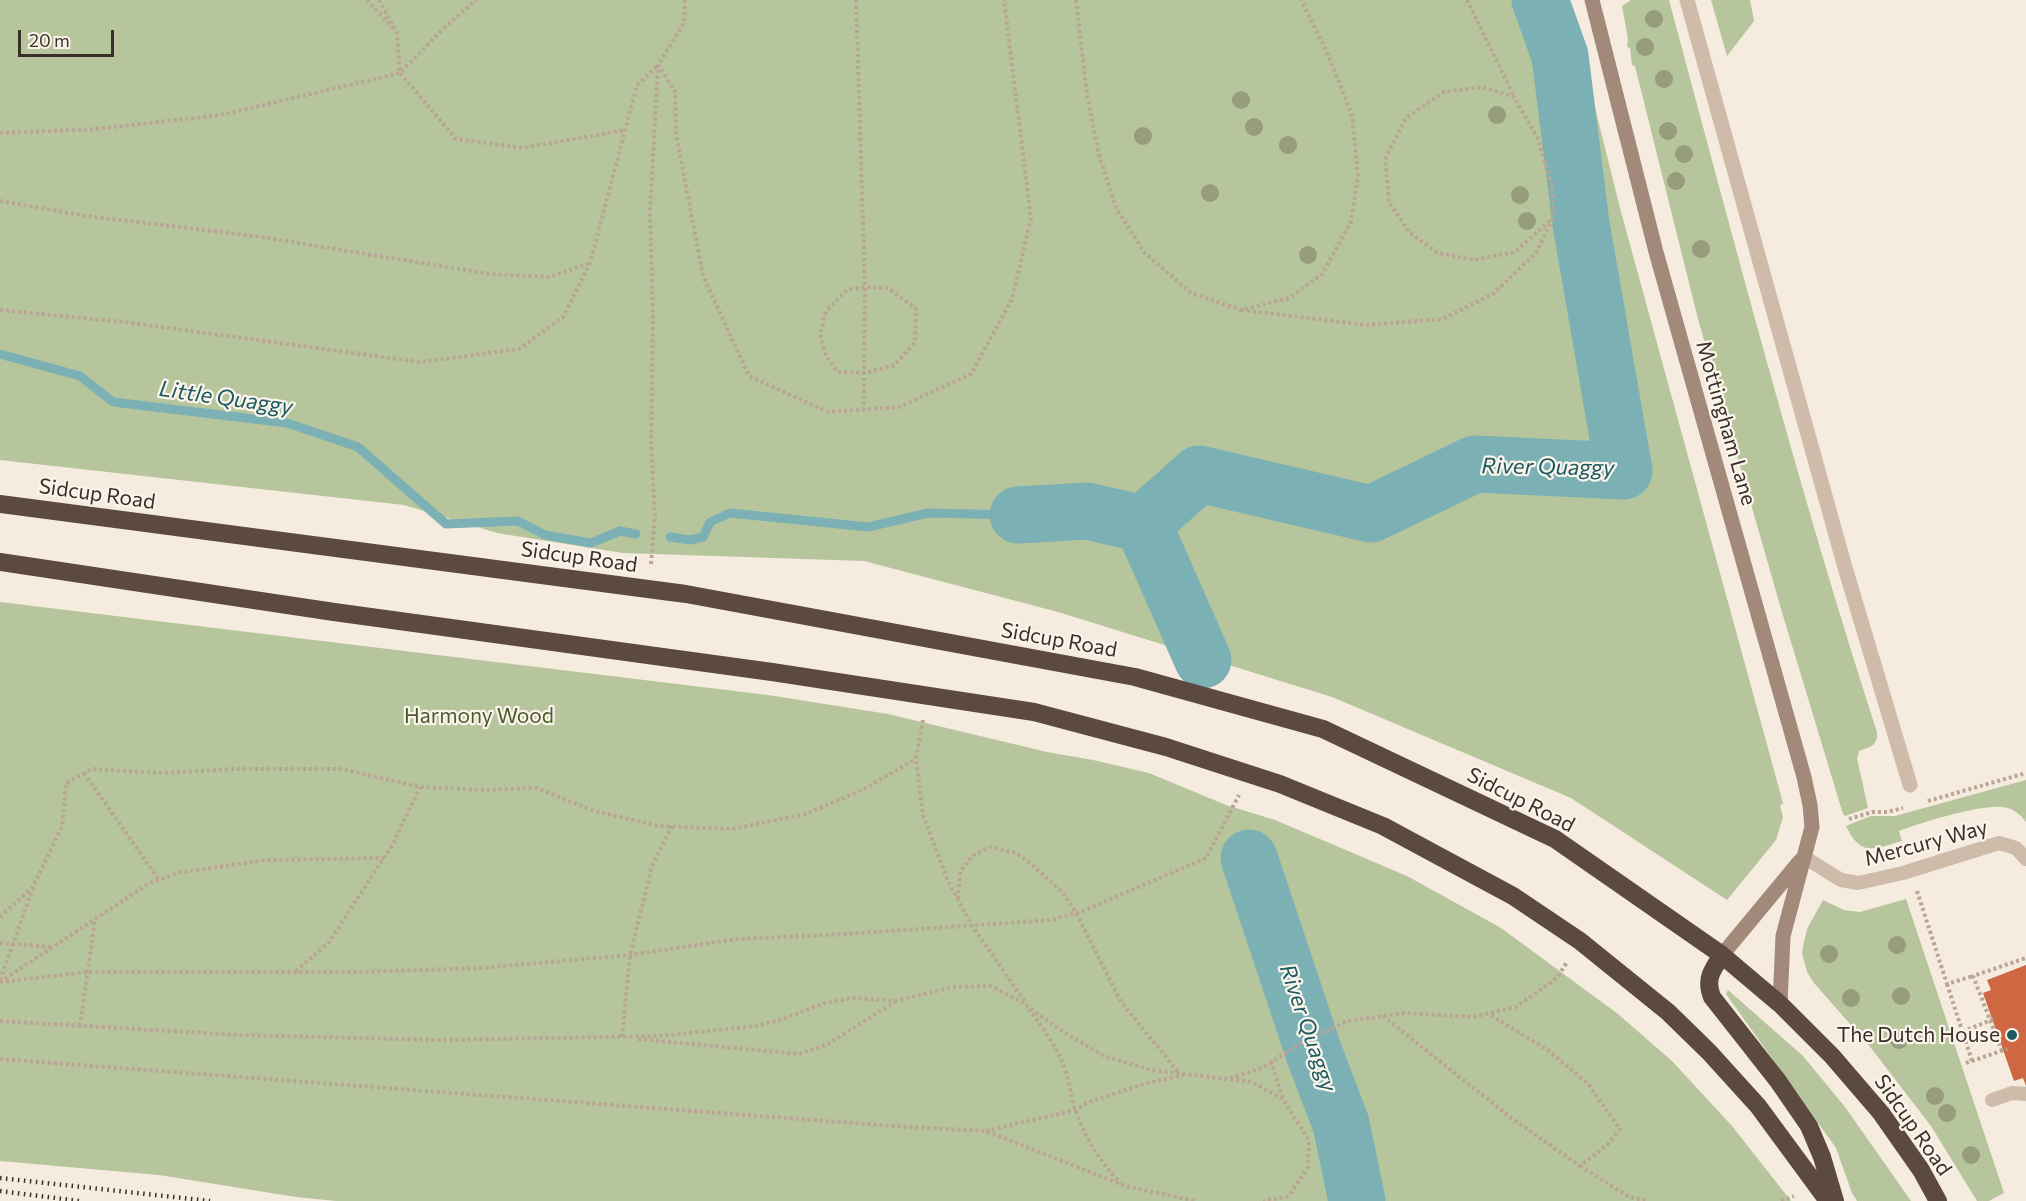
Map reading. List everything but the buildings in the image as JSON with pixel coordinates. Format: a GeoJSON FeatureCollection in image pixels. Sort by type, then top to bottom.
{"type":"FeatureCollection","features":[{"type":"Feature","properties":{"kind":"highway","name":"Sidcup Road"},"geometry":{"type":"LineString","coordinates":[[0,504],[686,594],[1135,677],[1323,729],[1555,839],[1722,955],[1780,1004],[1833,1056],[1881,1113],[1921,1170],[1938,1201]]}},
{"type":"Feature","properties":{"kind":"highway"},"geometry":{"type":"LineString","coordinates":[[0,562],[334,612],[772,672],[1034,712],[1166,747],[1280,784],[1383,826],[1513,896],[1580,941],[1668,1012],[1709,1052],[1758,1106],[1828,1201]]}},
{"type":"Feature","properties":{"kind":"highway"},"geometry":{"type":"LineString","coordinates":[[1722,955],[1708,976],[1708,988],[1712,998],[1779,1081],[1805,1120],[1820,1150],[1835,1201]]}},
{"type":"Feature","properties":{"kind":"street","name":"Mottingham Lane"},"geometry":{"type":"LineString","coordinates":[[1592,0],[1656,252],[1810,805],[1812,827],[1783,936],[1780,1004]]}},
{"type":"Feature","properties":{"kind":"street"},"geometry":{"type":"LineString","coordinates":[[1687,0],[1844,564],[1910,785]]}},
{"type":"Feature","properties":{"kind":"street","name":"Mottingham Lane"},"geometry":{"type":"LineString","coordinates":[[1722,955],[1804,857]]}},
{"type":"Feature","properties":{"kind":"lane","name":"Mercury Way"},"geometry":{"type":"LineString","coordinates":[[1804,857],[1841,880],[1858,883],[1903,873],[1999,843],[2016,848],[2026,859]]}},
{"type":"Feature","properties":{"kind":"lane"},"geometry":{"type":"LineString","coordinates":[[1992,1100],[2012,1093],[2026,1094]]}},
{"type":"Feature","properties":{"kind":"path"},"geometry":{"type":"LineString","coordinates":[[367,0],[397,33]]}},
{"type":"Feature","properties":{"kind":"path"},"geometry":{"type":"LineString","coordinates":[[380,0],[397,33],[400,73],[456,139],[523,148],[625,130]]}},
{"type":"Feature","properties":{"kind":"path"},"geometry":{"type":"LineString","coordinates":[[0,133],[96,129],[221,115],[400,73],[444,28],[476,0]]}},
{"type":"Feature","properties":{"kind":"path"},"geometry":{"type":"LineString","coordinates":[[0,310],[124,322],[420,362],[519,349],[562,317],[590,263],[637,85],[658,65],[684,23],[685,0]]}},
{"type":"Feature","properties":{"kind":"path"},"geometry":{"type":"LineString","coordinates":[[856,0],[865,287],[864,410]]}},
{"type":"Feature","properties":{"kind":"path"},"geometry":{"type":"LineString","coordinates":[[658,65],[675,90],[676,134],[703,276],[749,376],[828,412],[899,407],[971,374],[1012,299],[1031,218],[1005,0]]}},
{"type":"Feature","properties":{"kind":"path"},"geometry":{"type":"LineString","coordinates":[[1076,0],[1087,95],[1099,155],[1116,208],[1145,253],[1191,293],[1241,310],[1367,325],[1443,319],[1493,294],[1536,253],[1553,218],[1552,186],[1538,139],[1514,97],[1467,0]]}},
{"type":"Feature","properties":{"kind":"path"},"geometry":{"type":"LineString","coordinates":[[1241,310],[1289,298],[1322,274],[1351,222],[1358,177],[1352,115],[1301,0]]}},
{"type":"Feature","properties":{"kind":"path"},"geometry":{"type":"LineString","coordinates":[[651,564],[655,516],[651,442],[653,319],[650,211],[658,65]]}},
{"type":"Feature","properties":{"kind":"path"},"geometry":{"type":"LineString","coordinates":[[1514,97],[1482,87],[1444,92],[1406,118],[1385,159],[1389,202],[1409,232],[1438,253],[1474,260],[1515,252],[1553,218]]}},
{"type":"Feature","properties":{"kind":"path"},"geometry":{"type":"LineString","coordinates":[[0,201],[87,216],[255,236],[490,274],[550,277],[590,263]]}},
{"type":"Feature","properties":{"kind":"path"},"geometry":{"type":"LineString","coordinates":[[865,287],[888,288],[916,309],[915,342],[895,365],[864,373],[838,372],[826,356],[820,335],[826,311],[847,290],[865,287]]}},
{"type":"Feature","properties":{"kind":"path"},"geometry":{"type":"LineString","coordinates":[[928,696],[916,759],[923,815],[948,881],[971,924],[1043,1029],[1063,1064],[1075,1110],[1093,1150],[1122,1185]]}},
{"type":"Feature","properties":{"kind":"path"},"geometry":{"type":"LineString","coordinates":[[0,981],[33,887],[62,826],[66,783],[92,769],[164,773],[236,769],[342,769],[420,787],[485,790],[537,788],[591,810],[658,826],[732,829],[806,814],[864,789],[916,759]]}},
{"type":"Feature","properties":{"kind":"path"},"geometry":{"type":"LineString","coordinates":[[84,773],[159,880]]}},
{"type":"Feature","properties":{"kind":"path"},"geometry":{"type":"LineString","coordinates":[[0,981],[88,972],[359,972],[482,968],[630,955],[737,939],[1051,920],[1076,913],[1206,858],[1251,774]]}},
{"type":"Feature","properties":{"kind":"path"},"geometry":{"type":"LineString","coordinates":[[1920,803],[2026,774]]}},
{"type":"Feature","properties":{"kind":"path"},"geometry":{"type":"LineString","coordinates":[[296,971],[329,942],[393,844],[420,787]]}},
{"type":"Feature","properties":{"kind":"path"},"geometry":{"type":"LineString","coordinates":[[1849,819],[1872,812],[1887,812],[1909,806]]}},
{"type":"Feature","properties":{"kind":"path"},"geometry":{"type":"LineString","coordinates":[[622,1037],[630,955],[652,866],[672,826]]}},
{"type":"Feature","properties":{"kind":"path"},"geometry":{"type":"LineString","coordinates":[[958,900],[960,873],[972,856],[990,847],[1016,853],[1030,863],[1062,892],[1076,913],[1121,1002],[1179,1073]]}},
{"type":"Feature","properties":{"kind":"path"},"geometry":{"type":"LineString","coordinates":[[0,981],[148,884],[177,873],[266,860],[384,858]]}},
{"type":"Feature","properties":{"kind":"path"},"geometry":{"type":"LineString","coordinates":[[0,917],[33,887]]}},
{"type":"Feature","properties":{"kind":"path"},"geometry":{"type":"LineString","coordinates":[[1917,890],[1972,1061]]}},
{"type":"Feature","properties":{"kind":"path"},"geometry":{"type":"LineString","coordinates":[[80,1026],[95,919]]}},
{"type":"Feature","properties":{"kind":"path"},"geometry":{"type":"LineString","coordinates":[[1227,1079],[1251,1072],[1301,1043],[1348,1021],[1405,1013],[1473,1017],[1516,1007],[1557,978],[1580,941]]}},
{"type":"Feature","properties":{"kind":"path"},"geometry":{"type":"LineString","coordinates":[[0,943],[53,947]]}},
{"type":"Feature","properties":{"kind":"path"},"geometry":{"type":"LineString","coordinates":[[1935,947],[1941,945]]}},
{"type":"Feature","properties":{"kind":"path"},"geometry":{"type":"LineString","coordinates":[[1947,984],[2026,958]]}},
{"type":"Feature","properties":{"kind":"path"},"geometry":{"type":"LineString","coordinates":[[1973,976],[1994,1019],[2002,1051]]}},
{"type":"Feature","properties":{"kind":"path"},"geometry":{"type":"LineString","coordinates":[[0,1021],[238,1035],[439,1040],[660,1036],[756,1026],[783,1019],[824,1003],[855,998],[898,1000],[954,987],[991,986],[1027,1006],[1057,1028],[1104,1056],[1151,1070],[1252,1082],[1283,1099]]}},
{"type":"Feature","properties":{"kind":"path"},"geometry":{"type":"LineString","coordinates":[[622,1037],[800,1054],[828,1044],[898,1000]]}},
{"type":"Feature","properties":{"kind":"path"},"geometry":{"type":"LineString","coordinates":[[1489,1014],[1549,1051],[1588,1084],[1620,1129],[1608,1144],[1580,1166]]}},
{"type":"Feature","properties":{"kind":"path"},"geometry":{"type":"LineString","coordinates":[[1383,1016],[1510,1117],[1580,1166],[1629,1197],[1648,1201]]}},
{"type":"Feature","properties":{"kind":"path"},"geometry":{"type":"LineString","coordinates":[[1957,1034],[1994,1019]]}},
{"type":"Feature","properties":{"kind":"path"},"geometry":{"type":"LineString","coordinates":[[1966,1063],[2007,1049]]}},
{"type":"Feature","properties":{"kind":"path"},"geometry":{"type":"LineString","coordinates":[[0,1059],[906,1127],[986,1131],[1075,1110],[1089,1102],[1144,1084],[1190,1074]]}},
{"type":"Feature","properties":{"kind":"path"},"geometry":{"type":"LineString","coordinates":[[1263,1201],[1289,1196],[1308,1167],[1310,1141],[1283,1099],[1271,1060]]}},
{"type":"Feature","properties":{"kind":"path"},"geometry":{"type":"LineString","coordinates":[[986,1131],[1122,1185],[1195,1201]]}},
{"type":"Feature","properties":{"kind":"green space"},"geometry":{"type":"Polygon","coordinates":[[[0,0],[1568,0],[1620,208],[1783,803],[1780,806],[1783,817],[1776,840],[1727,900],[1571,798],[1332,697],[1058,612],[864,561],[623,553],[497,533],[404,505],[0,460],[0,0]]]}},
{"type":"Feature","properties":{"kind":"green space"},"geometry":{"type":"Polygon","coordinates":[[[1631,0],[1669,0],[1794,459],[1877,732],[1875,743],[1859,751],[1857,758],[1868,808],[1845,816],[1781,609],[1698,319],[1635,66],[1632,65],[1630,48],[1627,47],[1628,39],[1622,6],[1631,0]]]}},
{"type":"Feature","properties":{"kind":"green space"},"geometry":{"type":"Polygon","coordinates":[[[1711,0],[1750,0],[1754,21],[1727,56],[1711,0]]]}},
{"type":"Feature","properties":{"kind":"green space","name":"Harmony Wood"},"geometry":{"type":"Polygon","coordinates":[[[0,602],[768,695],[888,714],[1047,752],[1149,773],[1226,805],[1275,820],[1407,876],[1501,928],[1618,1014],[1672,1061],[1732,1126],[1791,1201],[336,1201],[296,1197],[159,1175],[0,1161],[0,602]]]}},
{"type":"Feature","properties":{"kind":"green space"},"geometry":{"type":"Polygon","coordinates":[[[2026,780],[2026,822],[2016,812],[2003,807],[1965,811],[1899,831],[1902,841],[1875,848],[1857,843],[1846,826],[1871,816],[1895,816],[2026,780]]]}},
{"type":"Feature","properties":{"kind":"green space"},"geometry":{"type":"Polygon","coordinates":[[[1906,899],[2004,1193],[1989,1201],[1977,1201],[1931,1126],[1871,1048],[1807,972],[1802,953],[1804,942],[1807,929],[1823,900],[1844,910],[1860,912],[1906,899]]]}},
{"type":"Feature","properties":{"kind":"green space"},"geometry":{"type":"Polygon","coordinates":[[[1728,990],[1803,1056],[1845,1107],[1911,1201],[1857,1201],[1836,1148],[1726,994],[1728,990]]]}},
{"type":"Feature","properties":{"kind":"waterway","name":"River Quaggy"},"geometry":{"type":"LineString","coordinates":[[1143,524],[1199,474],[1371,514],[1475,464],[1624,471],[1581,224],[1560,56],[1540,0]]}},
{"type":"Feature","properties":{"kind":"waterway","name":"Little Quaggy"},"geometry":{"type":"LineString","coordinates":[[0,354],[80,376],[113,402],[287,423],[358,447],[446,524],[518,521],[545,535],[591,543],[620,531],[636,534]]}},
{"type":"Feature","properties":{"kind":"waterway"},"geometry":{"type":"LineString","coordinates":[[1018,515],[1087,511],[1143,524]]}},
{"type":"Feature","properties":{"kind":"waterway"},"geometry":{"type":"LineString","coordinates":[[670,537],[690,540],[703,537],[710,522],[730,513],[868,527],[928,513],[1018,515]]}},
{"type":"Feature","properties":{"kind":"waterway","name":"River Quaggy"},"geometry":{"type":"LineString","coordinates":[[1143,524],[1203,660]]}},
{"type":"Feature","properties":{"kind":"waterway","name":"River Quaggy"},"geometry":{"type":"LineString","coordinates":[[1249,858],[1314,1053],[1341,1124],[1357,1201]]}},
{"type":"Feature","properties":{"kind":"railway"},"geometry":{"type":"LineString","coordinates":[[0,1178],[210,1201]]}},
{"type":"Feature","properties":{"kind":"railway"},"geometry":{"type":"LineString","coordinates":[[0,1191],[80,1201]]}},
{"type":"Feature","properties":{"kind":"place","name":"The Dutch House"},"geometry":{"type":"Point","coordinates":[2012,1035]}}]}
